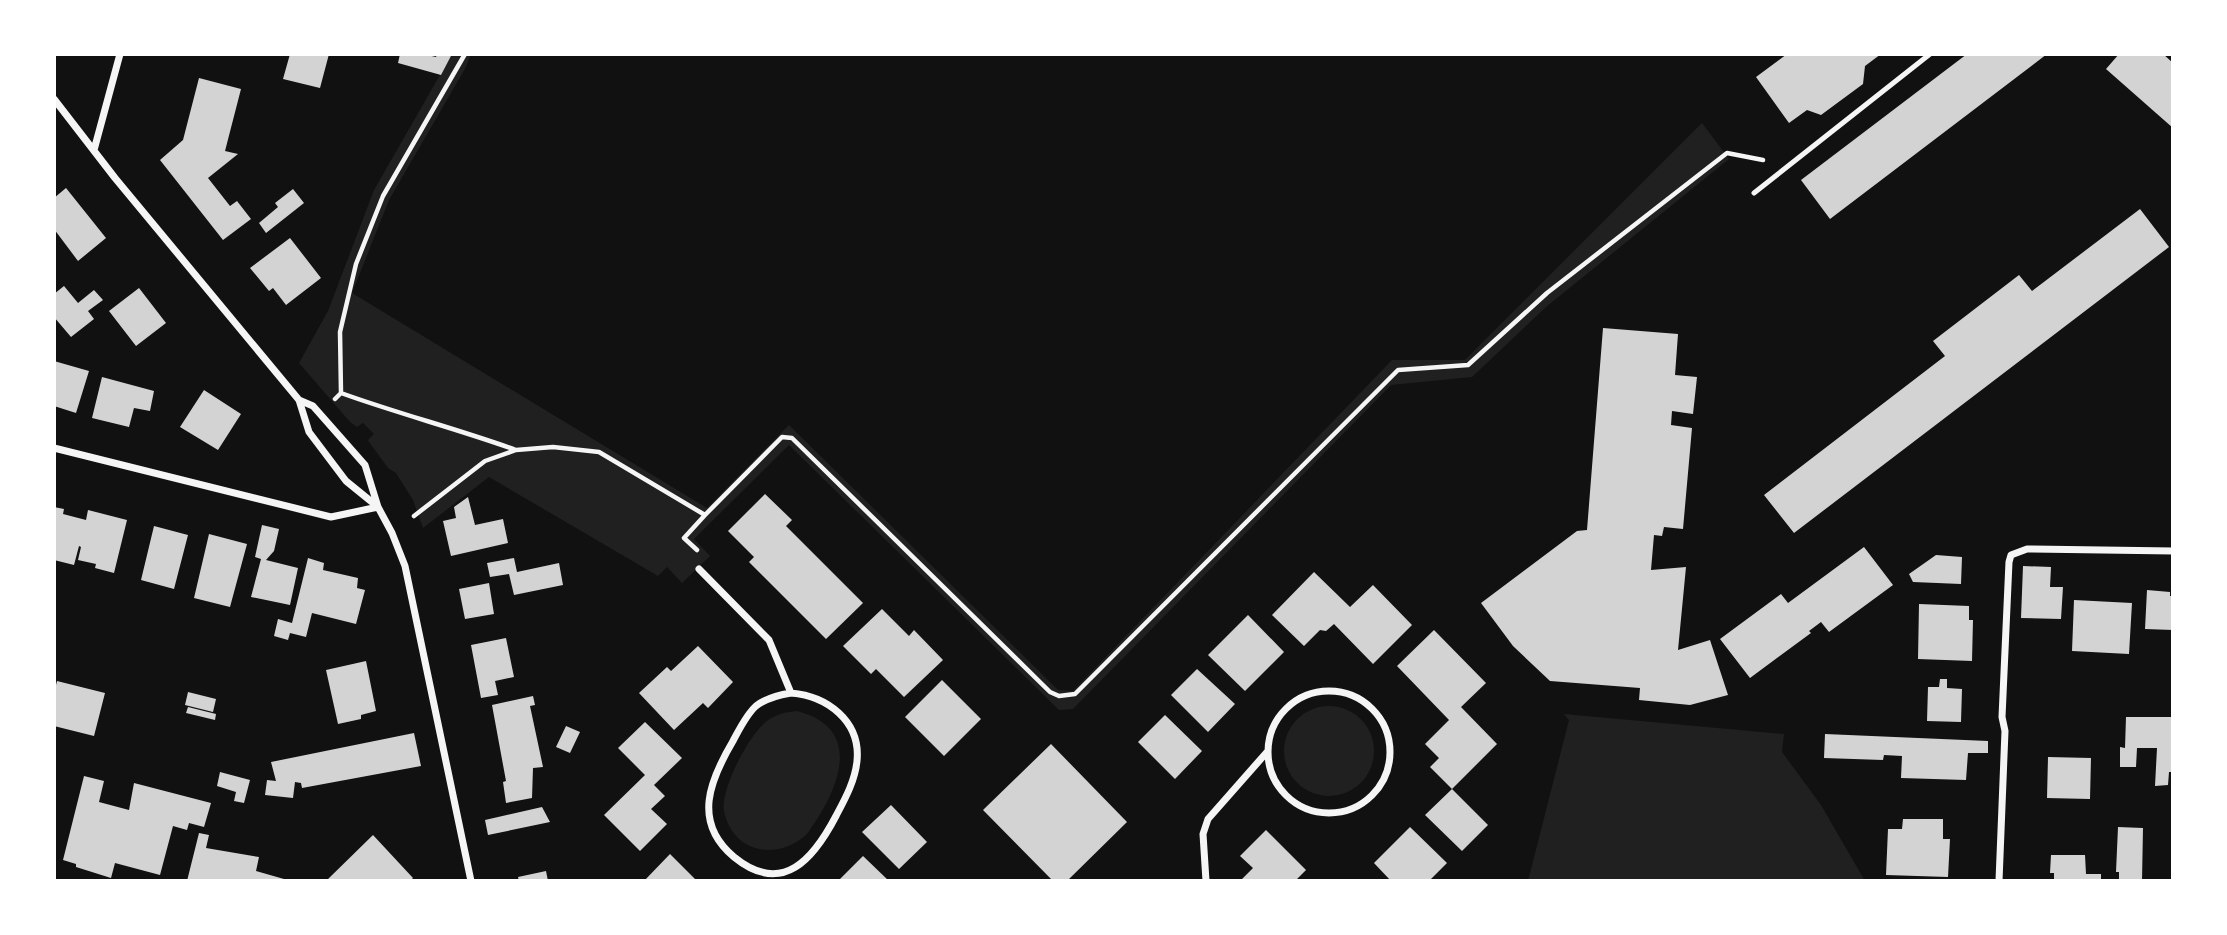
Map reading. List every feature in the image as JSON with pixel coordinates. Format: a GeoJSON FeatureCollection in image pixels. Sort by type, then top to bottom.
{"type":"FeatureCollection","features":[{"type":"Feature","properties":{"kind":"street"},"geometry":{"type":"LineString","coordinates":[[94,150],[120,54]]}},
{"type":"Feature","properties":{"kind":"street"},"geometry":{"type":"LineString","coordinates":[[54,99],[299,400],[309,432],[346,481],[378,508]]}},
{"type":"Feature","properties":{"kind":"street"},"geometry":{"type":"LineString","coordinates":[[299,400],[313,406],[365,465],[378,508],[392,533],[405,566],[471,881]]}},
{"type":"Feature","properties":{"kind":"street"},"geometry":{"type":"LineString","coordinates":[[54,448],[331,517],[378,508]]}},
{"type":"Feature","properties":{"kind":"street"},"geometry":{"type":"LineString","coordinates":[[1999,881],[2006,731],[2002,717],[2011,555],[2018,550],[2027,549],[2173,551]]}},
{"type":"Feature","properties":{"kind":"street"},"geometry":{"type":"LineString","coordinates":[[699,569],[769,640],[791,693]]}},
{"type":"Feature","properties":{"kind":"street"},"geometry":{"type":"LineString","coordinates":[[1206,881],[1203,834],[1208,820],[1267,752],[1270,731],[1281,713],[1296,699],[1316,691],[1337,690],[1357,696],[1374,709],[1386,726],[1391,746],[1389,766],[1381,784],[1368,799],[1351,809],[1331,813],[1311,811],[1294,803],[1279,789],[1270,771],[1267,752]]}},
{"type":"Feature","properties":{"kind":"street"},"geometry":{"type":"LineString","coordinates":[[791,693],[809,695],[825,701],[842,715],[854,738],[857,761],[850,789],[815,851],[802,865],[778,877],[755,870],[734,856],[716,837],[708,809],[713,778],[747,716],[757,705],[773,696],[791,693]]}},
{"type":"Feature","properties":{"kind":"lane"},"geometry":{"type":"LineString","coordinates":[[1754,193],[1930,54]]}},
{"type":"Feature","properties":{"kind":"path"},"geometry":{"type":"LineString","coordinates":[[465,54],[383,196],[356,264],[340,332],[341,393],[389,411],[433,425],[461,430],[516,450]]}},
{"type":"Feature","properties":{"kind":"path"},"geometry":{"type":"LineString","coordinates":[[414,516],[485,461],[516,450],[553,447],[599,452],[705,515],[782,438],[792,438],[1050,692],[1059,696],[1075,694],[1398,370],[1468,365],[1547,293],[1727,153],[1788,165]]}},
{"type":"Feature","properties":{"kind":"shaded area"},"geometry":{"type":"Polygon","coordinates":[[[452,54],[471,54],[389,200],[352,293],[707,508],[789,425],[1058,690],[1073,691],[1392,360],[1465,360],[1702,123],[1729,159],[1546,307],[1472,377],[1391,385],[1073,709],[1059,710],[789,445],[694,539],[710,556],[682,583],[667,567],[658,576],[489,477],[423,528],[413,500],[396,473],[388,468],[369,442],[374,434],[363,423],[357,427],[350,422],[299,363],[328,311],[374,190],[452,54]]]}},
{"type":"Feature","properties":{"kind":"shaded area"},"geometry":{"type":"Polygon","coordinates":[[[1320,706],[1338,706],[1354,713],[1367,726],[1374,742],[1374,760],[1367,776],[1354,789],[1338,796],[1320,796],[1304,789],[1291,776],[1284,760],[1284,742],[1291,726],[1304,713],[1320,706]]]}},
{"type":"Feature","properties":{"kind":"shaded area"},"geometry":{"type":"Polygon","coordinates":[[[797,711],[819,720],[832,732],[839,747],[840,764],[835,782],[828,800],[807,834],[783,848],[758,849],[737,837],[729,825],[724,811],[727,789],[738,762],[760,727],[774,717],[797,711]]]}},
{"type":"Feature","properties":{"kind":"shaded area"},"geometry":{"type":"Polygon","coordinates":[[[1564,714],[1784,734],[1782,752],[1821,805],[1865,881],[1528,881],[1569,720],[1564,714]]]}},
{"type":"Feature","properties":{"kind":"building"},"geometry":{"type":"Polygon","coordinates":[[[290,54],[329,54],[320,88],[283,79],[290,54]]]}},
{"type":"Feature","properties":{"kind":"building"},"geometry":{"type":"Polygon","coordinates":[[[400,54],[436,57],[437,54],[452,54],[441,75],[398,63],[400,54]]]}},
{"type":"Feature","properties":{"kind":"building"},"geometry":{"type":"Polygon","coordinates":[[[1787,54],[1881,54],[1865,66],[1863,84],[1821,115],[1807,110],[1789,123],[1756,77],[1787,54]]]}},
{"type":"Feature","properties":{"kind":"building"},"geometry":{"type":"Polygon","coordinates":[[[1967,54],[2047,54],[1830,219],[1801,180],[1967,54]]]}},
{"type":"Feature","properties":{"kind":"building"},"geometry":{"type":"Polygon","coordinates":[[[2119,54],[2163,54],[2173,63],[2173,128],[2106,69],[2119,54]]]}},
{"type":"Feature","properties":{"kind":"building"},"geometry":{"type":"Polygon","coordinates":[[[199,78],[241,89],[225,151],[238,154],[208,178],[230,206],[237,201],[251,219],[223,240],[160,160],[183,140],[199,78]]]}},
{"type":"Feature","properties":{"kind":"building"},"geometry":{"type":"Polygon","coordinates":[[[66,188],[106,238],[78,261],[54,229],[54,198],[66,188]]]}},
{"type":"Feature","properties":{"kind":"building"},"geometry":{"type":"Polygon","coordinates":[[[293,189],[304,203],[266,233],[259,223],[278,207],[275,203],[293,189]]]}},
{"type":"Feature","properties":{"kind":"building"},"geometry":{"type":"Polygon","coordinates":[[[2140,209],[2169,247],[1794,533],[1764,495],[1945,356],[1933,341],[2019,275],[2032,291],[2140,209]]]}},
{"type":"Feature","properties":{"kind":"building"},"geometry":{"type":"Polygon","coordinates":[[[290,238],[321,278],[286,305],[273,288],[269,291],[250,268],[290,238]]]}},
{"type":"Feature","properties":{"kind":"building"},"geometry":{"type":"Polygon","coordinates":[[[64,286],[78,303],[94,290],[103,300],[88,311],[94,319],[71,337],[54,317],[54,294],[64,286]]]}},
{"type":"Feature","properties":{"kind":"building"},"geometry":{"type":"Polygon","coordinates":[[[139,288],[166,323],[136,346],[109,311],[139,288]]]}},
{"type":"Feature","properties":{"kind":"building"},"geometry":{"type":"Polygon","coordinates":[[[1603,328],[1678,334],[1675,375],[1697,377],[1693,414],[1672,411],[1671,425],[1692,428],[1683,529],[1664,527],[1662,536],[1654,535],[1651,570],[1686,567],[1678,650],[1710,640],[1728,695],[1690,705],[1639,700],[1640,688],[1550,681],[1513,646],[1481,603],[1577,531],[1587,530],[1603,328]]]}},
{"type":"Feature","properties":{"kind":"building"},"geometry":{"type":"Polygon","coordinates":[[[54,361],[89,371],[76,413],[54,406],[54,361]]]}},
{"type":"Feature","properties":{"kind":"building"},"geometry":{"type":"Polygon","coordinates":[[[102,377],[154,391],[150,411],[134,408],[129,427],[92,418],[102,377]]]}},
{"type":"Feature","properties":{"kind":"building"},"geometry":{"type":"Polygon","coordinates":[[[204,390],[241,414],[218,450],[180,427],[204,390]]]}},
{"type":"Feature","properties":{"kind":"building"},"geometry":{"type":"Polygon","coordinates":[[[765,494],[792,520],[786,526],[863,603],[826,639],[749,562],[754,557],[728,531],[765,494]]]}},
{"type":"Feature","properties":{"kind":"building"},"geometry":{"type":"Polygon","coordinates":[[[468,497],[475,525],[503,519],[508,543],[451,556],[443,521],[456,518],[454,507],[468,497]]]}},
{"type":"Feature","properties":{"kind":"building"},"geometry":{"type":"Polygon","coordinates":[[[54,507],[64,509],[63,514],[86,520],[88,510],[127,520],[114,573],[95,568],[96,564],[78,560],[79,546],[74,565],[54,560],[54,507]]]}},
{"type":"Feature","properties":{"kind":"building"},"geometry":{"type":"Polygon","coordinates":[[[262,525],[279,529],[274,551],[266,560],[298,568],[290,605],[251,597],[261,559],[255,557],[262,525]]]}},
{"type":"Feature","properties":{"kind":"building"},"geometry":{"type":"Polygon","coordinates":[[[154,526],[188,535],[174,589],[141,580],[154,526]]]}},
{"type":"Feature","properties":{"kind":"building"},"geometry":{"type":"Polygon","coordinates":[[[209,534],[247,544],[230,607],[194,598],[209,534]]]}},
{"type":"Feature","properties":{"kind":"building"},"geometry":{"type":"Polygon","coordinates":[[[1864,547],[1893,585],[1829,632],[1821,622],[1809,631],[1811,633],[1750,678],[1720,639],[1781,594],[1788,603],[1864,547]]]}},
{"type":"Feature","properties":{"kind":"building"},"geometry":{"type":"Polygon","coordinates":[[[1936,555],[1962,557],[1961,584],[1913,582],[1909,574],[1936,555]]]}},
{"type":"Feature","properties":{"kind":"building"},"geometry":{"type":"Polygon","coordinates":[[[308,558],[324,563],[323,570],[358,578],[357,588],[365,590],[356,624],[312,613],[306,637],[290,633],[288,640],[274,636],[278,619],[292,623],[308,558]]]}},
{"type":"Feature","properties":{"kind":"building"},"geometry":{"type":"Polygon","coordinates":[[[514,558],[517,572],[559,563],[563,585],[514,595],[509,574],[490,577],[487,563],[514,558]]]}},
{"type":"Feature","properties":{"kind":"building"},"geometry":{"type":"Polygon","coordinates":[[[2023,566],[2051,567],[2050,587],[2063,587],[2061,619],[2021,618],[2023,566]]]}},
{"type":"Feature","properties":{"kind":"building"},"geometry":{"type":"Polygon","coordinates":[[[1314,572],[1350,607],[1373,585],[1412,625],[1373,664],[1334,624],[1326,631],[1320,630],[1304,646],[1272,615],[1314,572]]]}},
{"type":"Feature","properties":{"kind":"building"},"geometry":{"type":"Polygon","coordinates":[[[489,583],[494,614],[465,619],[459,589],[489,583]]]}},
{"type":"Feature","properties":{"kind":"building"},"geometry":{"type":"Polygon","coordinates":[[[2147,590],[2170,592],[2170,596],[2173,596],[2173,630],[2145,629],[2147,590]]]}},
{"type":"Feature","properties":{"kind":"building"},"geometry":{"type":"Polygon","coordinates":[[[2074,600],[2132,603],[2129,654],[2072,651],[2074,600]]]}},
{"type":"Feature","properties":{"kind":"building"},"geometry":{"type":"Polygon","coordinates":[[[1919,604],[1969,606],[1969,620],[1973,620],[1972,661],[1918,659],[1919,604]]]}},
{"type":"Feature","properties":{"kind":"building"},"geometry":{"type":"Polygon","coordinates":[[[882,609],[909,636],[914,630],[943,660],[904,697],[876,669],[871,674],[843,646],[882,609]]]}},
{"type":"Feature","properties":{"kind":"building"},"geometry":{"type":"Polygon","coordinates":[[[1248,615],[1284,652],[1245,691],[1208,655],[1248,615]]]}},
{"type":"Feature","properties":{"kind":"building"},"geometry":{"type":"Polygon","coordinates":[[[1434,630],[1486,683],[1461,707],[1497,744],[1452,789],[1430,767],[1439,758],[1425,744],[1449,720],[1397,666],[1434,630]]]}},
{"type":"Feature","properties":{"kind":"building"},"geometry":{"type":"Polygon","coordinates":[[[506,638],[514,677],[495,681],[498,695],[481,698],[471,645],[506,638]]]}},
{"type":"Feature","properties":{"kind":"building"},"geometry":{"type":"Polygon","coordinates":[[[698,646],[733,682],[708,708],[703,703],[674,730],[639,693],[667,667],[671,671],[698,646]]]}},
{"type":"Feature","properties":{"kind":"building"},"geometry":{"type":"Polygon","coordinates":[[[366,661],[376,711],[361,715],[361,719],[338,724],[326,670],[366,661]]]}},
{"type":"Feature","properties":{"kind":"building"},"geometry":{"type":"Polygon","coordinates":[[[1197,669],[1235,704],[1208,732],[1171,695],[1197,669]]]}},
{"type":"Feature","properties":{"kind":"building"},"geometry":{"type":"Polygon","coordinates":[[[1940,679],[1947,679],[1947,688],[1962,689],[1961,722],[1927,721],[1928,687],[1939,687],[1940,679]]]}},
{"type":"Feature","properties":{"kind":"building"},"geometry":{"type":"Polygon","coordinates":[[[942,680],[981,719],[944,756],[905,717],[942,680]]]}},
{"type":"Feature","properties":{"kind":"building"},"geometry":{"type":"Polygon","coordinates":[[[57,681],[105,693],[94,736],[54,726],[54,693],[57,681]]]}},
{"type":"Feature","properties":{"kind":"building"},"geometry":{"type":"Polygon","coordinates":[[[188,692],[216,699],[213,712],[185,705],[188,692]]]}},
{"type":"Feature","properties":{"kind":"building"},"geometry":{"type":"Polygon","coordinates":[[[533,696],[535,705],[530,706],[543,767],[533,768],[532,798],[506,803],[503,782],[506,781],[492,705],[533,696]]]}},
{"type":"Feature","properties":{"kind":"building"},"geometry":{"type":"Polygon","coordinates":[[[188,707],[216,714],[215,720],[186,713],[188,707]]]}},
{"type":"Feature","properties":{"kind":"building"},"geometry":{"type":"Polygon","coordinates":[[[1165,715],[1202,751],[1175,779],[1138,742],[1165,715]]]}},
{"type":"Feature","properties":{"kind":"building"},"geometry":{"type":"Polygon","coordinates":[[[2126,717],[2173,717],[2173,772],[2169,772],[2168,785],[2155,786],[2157,748],[2137,748],[2136,767],[2120,767],[2120,747],[2125,748],[2126,717]]]}},
{"type":"Feature","properties":{"kind":"building"},"geometry":{"type":"Polygon","coordinates":[[[645,722],[682,758],[654,785],[665,796],[651,809],[667,824],[640,851],[604,815],[645,775],[618,748],[645,722]]]}},
{"type":"Feature","properties":{"kind":"building"},"geometry":{"type":"Polygon","coordinates":[[[566,726],[580,732],[570,753],[556,747],[566,726]]]}},
{"type":"Feature","properties":{"kind":"building"},"geometry":{"type":"Polygon","coordinates":[[[414,733],[421,766],[302,788],[301,783],[295,782],[293,798],[265,795],[267,780],[276,781],[271,762],[414,733]]]}},
{"type":"Feature","properties":{"kind":"building"},"geometry":{"type":"Polygon","coordinates":[[[1825,734],[1988,741],[1988,753],[1968,753],[1966,780],[1901,778],[1902,756],[1884,755],[1883,760],[1824,758],[1825,734]]]}},
{"type":"Feature","properties":{"kind":"building"},"geometry":{"type":"Polygon","coordinates":[[[1051,744],[1127,822],[1067,881],[1053,881],[983,810],[1051,744]]]}},
{"type":"Feature","properties":{"kind":"building"},"geometry":{"type":"Polygon","coordinates":[[[2048,757],[2091,758],[2090,799],[2047,798],[2048,757]]]}},
{"type":"Feature","properties":{"kind":"building"},"geometry":{"type":"Polygon","coordinates":[[[220,772],[250,780],[244,803],[234,801],[236,792],[217,786],[220,772]]]}},
{"type":"Feature","properties":{"kind":"building"},"geometry":{"type":"Polygon","coordinates":[[[84,776],[104,781],[99,802],[129,810],[134,783],[211,803],[204,827],[189,823],[187,830],[173,826],[160,875],[115,863],[111,878],[76,867],[76,864],[63,860],[84,776]]]}},
{"type":"Feature","properties":{"kind":"building"},"geometry":{"type":"Polygon","coordinates":[[[1452,789],[1488,825],[1462,851],[1425,815],[1452,789]]]}},
{"type":"Feature","properties":{"kind":"building"},"geometry":{"type":"Polygon","coordinates":[[[891,805],[927,842],[899,869],[862,832],[891,805]]]}},
{"type":"Feature","properties":{"kind":"building"},"geometry":{"type":"Polygon","coordinates":[[[542,807],[550,822],[488,835],[485,820],[542,807]]]}},
{"type":"Feature","properties":{"kind":"building"},"geometry":{"type":"Polygon","coordinates":[[[1903,819],[1943,819],[1943,839],[1950,839],[1948,877],[1886,875],[1888,829],[1902,829],[1903,819]]]}},
{"type":"Feature","properties":{"kind":"building"},"geometry":{"type":"Polygon","coordinates":[[[1410,827],[1447,863],[1429,881],[1391,881],[1374,863],[1410,827]]]}},
{"type":"Feature","properties":{"kind":"building"},"geometry":{"type":"Polygon","coordinates":[[[2118,827],[2143,828],[2142,881],[2119,881],[2119,872],[2116,872],[2118,827]]]}},
{"type":"Feature","properties":{"kind":"building"},"geometry":{"type":"Polygon","coordinates":[[[1266,830],[1306,870],[1295,881],[1242,879],[1253,868],[1240,856],[1266,830]]]}},
{"type":"Feature","properties":{"kind":"building"},"geometry":{"type":"Polygon","coordinates":[[[199,833],[209,835],[206,848],[259,857],[256,871],[291,881],[187,881],[199,833]]]}},
{"type":"Feature","properties":{"kind":"building"},"geometry":{"type":"Polygon","coordinates":[[[373,835],[413,878],[410,881],[326,881],[373,835]]]}},
{"type":"Feature","properties":{"kind":"building"},"geometry":{"type":"Polygon","coordinates":[[[670,854],[697,881],[644,881],[670,854]]]}},
{"type":"Feature","properties":{"kind":"building"},"geometry":{"type":"Polygon","coordinates":[[[2051,855],[2085,855],[2086,874],[2101,874],[2101,881],[2054,881],[2054,873],[2050,873],[2051,855]]]}},
{"type":"Feature","properties":{"kind":"building"},"geometry":{"type":"Polygon","coordinates":[[[863,856],[889,881],[838,881],[863,856]]]}},
{"type":"Feature","properties":{"kind":"building"},"geometry":{"type":"Polygon","coordinates":[[[546,871],[548,881],[519,881],[518,877],[546,871]]]}}]}
